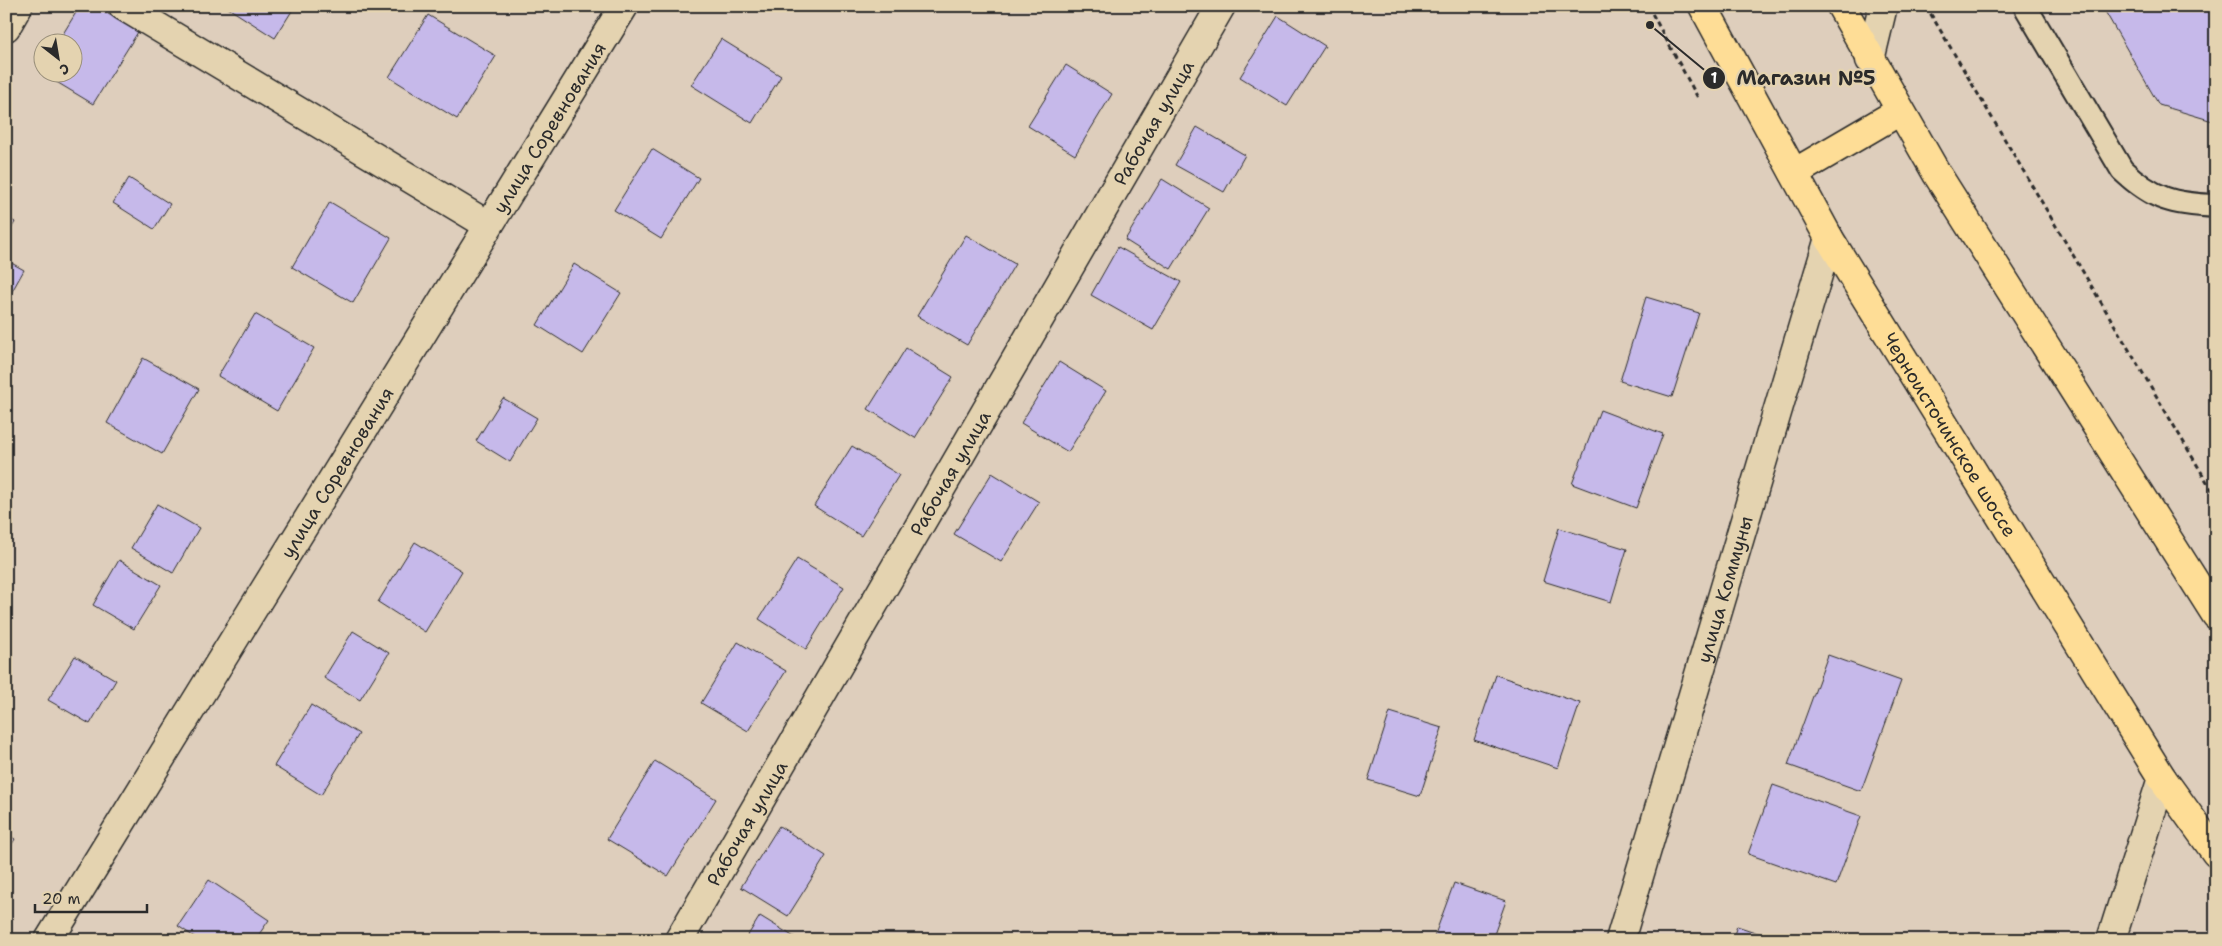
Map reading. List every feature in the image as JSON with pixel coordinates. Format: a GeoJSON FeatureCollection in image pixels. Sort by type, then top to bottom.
{"type":"FeatureCollection","features":[{"type":"Feature","properties":{"kind":"main road","name":"Черноисточинское шоссе"},"geometry":{"type":"LineString","coordinates":[[1703,6],[1829,238],[2162,778],[2216,853]]}},
{"type":"Feature","properties":{"kind":"main road"},"geometry":{"type":"LineString","coordinates":[[1841,6],[1870,60],[1938,174],[2216,616]]}},
{"type":"Feature","properties":{"kind":"main road"},"geometry":{"type":"LineString","coordinates":[[1794,173],[1900,111]]}},
{"type":"Feature","properties":{"kind":"street"},"geometry":{"type":"LineString","coordinates":[[6,27],[18,6]]}},
{"type":"Feature","properties":{"kind":"street"},"geometry":{"type":"LineString","coordinates":[[123,6],[488,225]]}},
{"type":"Feature","properties":{"kind":"street","name":"улица Соревнования"},"geometry":{"type":"LineString","coordinates":[[49,940],[624,6]]}},
{"type":"Feature","properties":{"kind":"street","name":"Рабочая улица"},"geometry":{"type":"LineString","coordinates":[[679,940],[1221,6]]}},
{"type":"Feature","properties":{"kind":"street"},"geometry":{"type":"LineString","coordinates":[[1870,60],[1883,6]]}},
{"type":"Feature","properties":{"kind":"street","name":"улица Коммуны"},"geometry":{"type":"LineString","coordinates":[[1620,940],[1829,238]]}},
{"type":"Feature","properties":{"kind":"street"},"geometry":{"type":"LineString","coordinates":[[2112,940],[2162,778]]}},
{"type":"Feature","properties":{"kind":"lane"},"geometry":{"type":"LineString","coordinates":[[2026,6],[2122,170],[2138,185],[2164,200],[2216,206]]}},
{"type":"Feature","properties":{"kind":"path"},"geometry":{"type":"LineString","coordinates":[[1648,6],[1698,98]]}},
{"type":"Feature","properties":{"kind":"path"},"geometry":{"type":"LineString","coordinates":[[1926,6],[2216,497]]}},
{"type":"Feature","properties":{"kind":"building"},"geometry":{"type":"Polygon","coordinates":[[[80,6],[95,6],[138,32],[93,104],[57,82],[82,82],[82,32],[64,32],[80,6]]]}},
{"type":"Feature","properties":{"kind":"building"},"geometry":{"type":"Polygon","coordinates":[[[225,6],[295,6],[275,38],[225,6]]]}},
{"type":"Feature","properties":{"kind":"building"},"geometry":{"type":"Polygon","coordinates":[[[2102,6],[2216,6],[2216,122],[2159,105],[2102,6]]]}},
{"type":"Feature","properties":{"kind":"building"},"geometry":{"type":"Polygon","coordinates":[[[428,15],[496,56],[457,119],[389,77],[428,15]]]}},
{"type":"Feature","properties":{"kind":"building"},"geometry":{"type":"Polygon","coordinates":[[[1278,16],[1325,46],[1287,106],[1240,77],[1278,16]]]}},
{"type":"Feature","properties":{"kind":"building"},"geometry":{"type":"Polygon","coordinates":[[[721,39],[781,76],[752,123],[691,85],[721,39]]]}},
{"type":"Feature","properties":{"kind":"building"},"geometry":{"type":"Polygon","coordinates":[[[1066,65],[1112,94],[1075,155],[1028,126],[1066,65]]]}},
{"type":"Feature","properties":{"kind":"building"},"geometry":{"type":"Polygon","coordinates":[[[1197,127],[1245,155],[1224,192],[1175,165],[1197,127]]]}},
{"type":"Feature","properties":{"kind":"building"},"geometry":{"type":"Polygon","coordinates":[[[652,149],[699,178],[661,239],[614,210],[652,149]]]}},
{"type":"Feature","properties":{"kind":"building"},"geometry":{"type":"Polygon","coordinates":[[[129,178],[170,204],[154,229],[113,203],[129,178]]]}},
{"type":"Feature","properties":{"kind":"building"},"geometry":{"type":"Polygon","coordinates":[[[1162,179],[1209,208],[1171,269],[1125,240],[1162,179]]]}},
{"type":"Feature","properties":{"kind":"building"},"geometry":{"type":"Polygon","coordinates":[[[330,202],[391,238],[353,303],[292,267],[330,202]]]}},
{"type":"Feature","properties":{"kind":"building"},"geometry":{"type":"Polygon","coordinates":[[[6,217],[15,222],[6,238],[6,217]]]}},
{"type":"Feature","properties":{"kind":"building"},"geometry":{"type":"Polygon","coordinates":[[[966,235],[1015,264],[967,345],[917,316],[966,235]]]}},
{"type":"Feature","properties":{"kind":"building"},"geometry":{"type":"Polygon","coordinates":[[[1118,247],[1181,282],[1153,330],[1091,295],[1118,247]]]}},
{"type":"Feature","properties":{"kind":"building"},"geometry":{"type":"Polygon","coordinates":[[[6,260],[24,270],[6,302],[6,260]]]}},
{"type":"Feature","properties":{"kind":"building"},"geometry":{"type":"Polygon","coordinates":[[[574,264],[621,293],[583,354],[537,325],[574,264]]]}},
{"type":"Feature","properties":{"kind":"building"},"geometry":{"type":"Polygon","coordinates":[[[1646,297],[1699,313],[1672,397],[1620,381],[1646,297]]]}},
{"type":"Feature","properties":{"kind":"building"},"geometry":{"type":"Polygon","coordinates":[[[255,314],[314,348],[277,411],[218,376],[255,314]]]}},
{"type":"Feature","properties":{"kind":"building"},"geometry":{"type":"Polygon","coordinates":[[[906,348],[953,377],[915,438],[868,409],[906,348]]]}},
{"type":"Feature","properties":{"kind":"building"},"geometry":{"type":"Polygon","coordinates":[[[143,358],[199,389],[162,454],[107,423],[143,358]]]}},
{"type":"Feature","properties":{"kind":"building"},"geometry":{"type":"Polygon","coordinates":[[[1059,362],[1106,391],[1068,452],[1021,423],[1059,362]]]}},
{"type":"Feature","properties":{"kind":"building"},"geometry":{"type":"Polygon","coordinates":[[[503,398],[537,418],[510,462],[476,441],[503,398]]]}},
{"type":"Feature","properties":{"kind":"building"},"geometry":{"type":"Polygon","coordinates":[[[1600,410],[1663,434],[1636,508],[1572,484],[1600,410]]]}},
{"type":"Feature","properties":{"kind":"building"},"geometry":{"type":"Polygon","coordinates":[[[852,446],[899,475],[861,536],[814,506],[852,446]]]}},
{"type":"Feature","properties":{"kind":"building"},"geometry":{"type":"Polygon","coordinates":[[[992,473],[1039,502],[1001,562],[954,534],[992,473]]]}},
{"type":"Feature","properties":{"kind":"building"},"geometry":{"type":"Polygon","coordinates":[[[157,504],[199,528],[173,573],[131,548],[157,504]]]}},
{"type":"Feature","properties":{"kind":"building"},"geometry":{"type":"Polygon","coordinates":[[[1559,528],[1627,549],[1611,602],[1543,581],[1559,528]]]}},
{"type":"Feature","properties":{"kind":"building"},"geometry":{"type":"Polygon","coordinates":[[[415,542],[462,571],[425,632],[378,602],[415,542]]]}},
{"type":"Feature","properties":{"kind":"building"},"geometry":{"type":"Polygon","coordinates":[[[797,559],[844,587],[806,649],[759,619],[797,559]]]}},
{"type":"Feature","properties":{"kind":"building"},"geometry":{"type":"Polygon","coordinates":[[[119,560],[161,585],[134,629],[93,605],[119,560]]]}},
{"type":"Feature","properties":{"kind":"building"},"geometry":{"type":"Polygon","coordinates":[[[353,631],[389,653],[360,700],[324,678],[353,631]]]}},
{"type":"Feature","properties":{"kind":"building"},"geometry":{"type":"Polygon","coordinates":[[[738,642],[786,671],[748,731],[701,703],[738,642]]]}},
{"type":"Feature","properties":{"kind":"building"},"geometry":{"type":"Polygon","coordinates":[[[1828,655],[1901,681],[1861,791],[1788,765],[1828,655]]]}},
{"type":"Feature","properties":{"kind":"building"},"geometry":{"type":"Polygon","coordinates":[[[75,656],[116,680],[90,724],[48,700],[75,656]]]}},
{"type":"Feature","properties":{"kind":"building"},"geometry":{"type":"Polygon","coordinates":[[[1496,675],[1580,703],[1558,768],[1474,740],[1496,675]]]}},
{"type":"Feature","properties":{"kind":"building"},"geometry":{"type":"Polygon","coordinates":[[[311,705],[359,734],[321,795],[274,766],[311,705]]]}},
{"type":"Feature","properties":{"kind":"building"},"geometry":{"type":"Polygon","coordinates":[[[1390,712],[1442,728],[1420,796],[1368,780],[1390,712]]]}},
{"type":"Feature","properties":{"kind":"building"},"geometry":{"type":"Polygon","coordinates":[[[655,761],[716,799],[668,876],[607,839],[655,761]]]}},
{"type":"Feature","properties":{"kind":"building"},"geometry":{"type":"Polygon","coordinates":[[[1773,785],[1861,816],[1836,885],[1748,854],[1773,785]]]}},
{"type":"Feature","properties":{"kind":"building"},"geometry":{"type":"Polygon","coordinates":[[[779,826],[826,856],[788,916],[741,887],[779,826]]]}},
{"type":"Feature","properties":{"kind":"building"},"geometry":{"type":"Polygon","coordinates":[[[6,834],[15,839],[6,854],[6,834]]]}},
{"type":"Feature","properties":{"kind":"building"},"geometry":{"type":"Polygon","coordinates":[[[209,880],[269,920],[255,940],[199,940],[178,926],[209,880]]]}},
{"type":"Feature","properties":{"kind":"building"},"geometry":{"type":"Polygon","coordinates":[[[1454,883],[1506,901],[1492,940],[1433,940],[1454,883]]]}},
{"type":"Feature","properties":{"kind":"building"},"geometry":{"type":"Polygon","coordinates":[[[760,916],[799,940],[745,940],[760,916]]]}},
{"type":"Feature","properties":{"kind":"building"},"geometry":{"type":"Polygon","coordinates":[[[1737,926],[1779,940],[1732,940],[1737,926]]]}},
{"type":"Feature","properties":{"kind":"place","name":"Магазин №5"},"geometry":{"type":"Point","coordinates":[1650,25]}}]}
